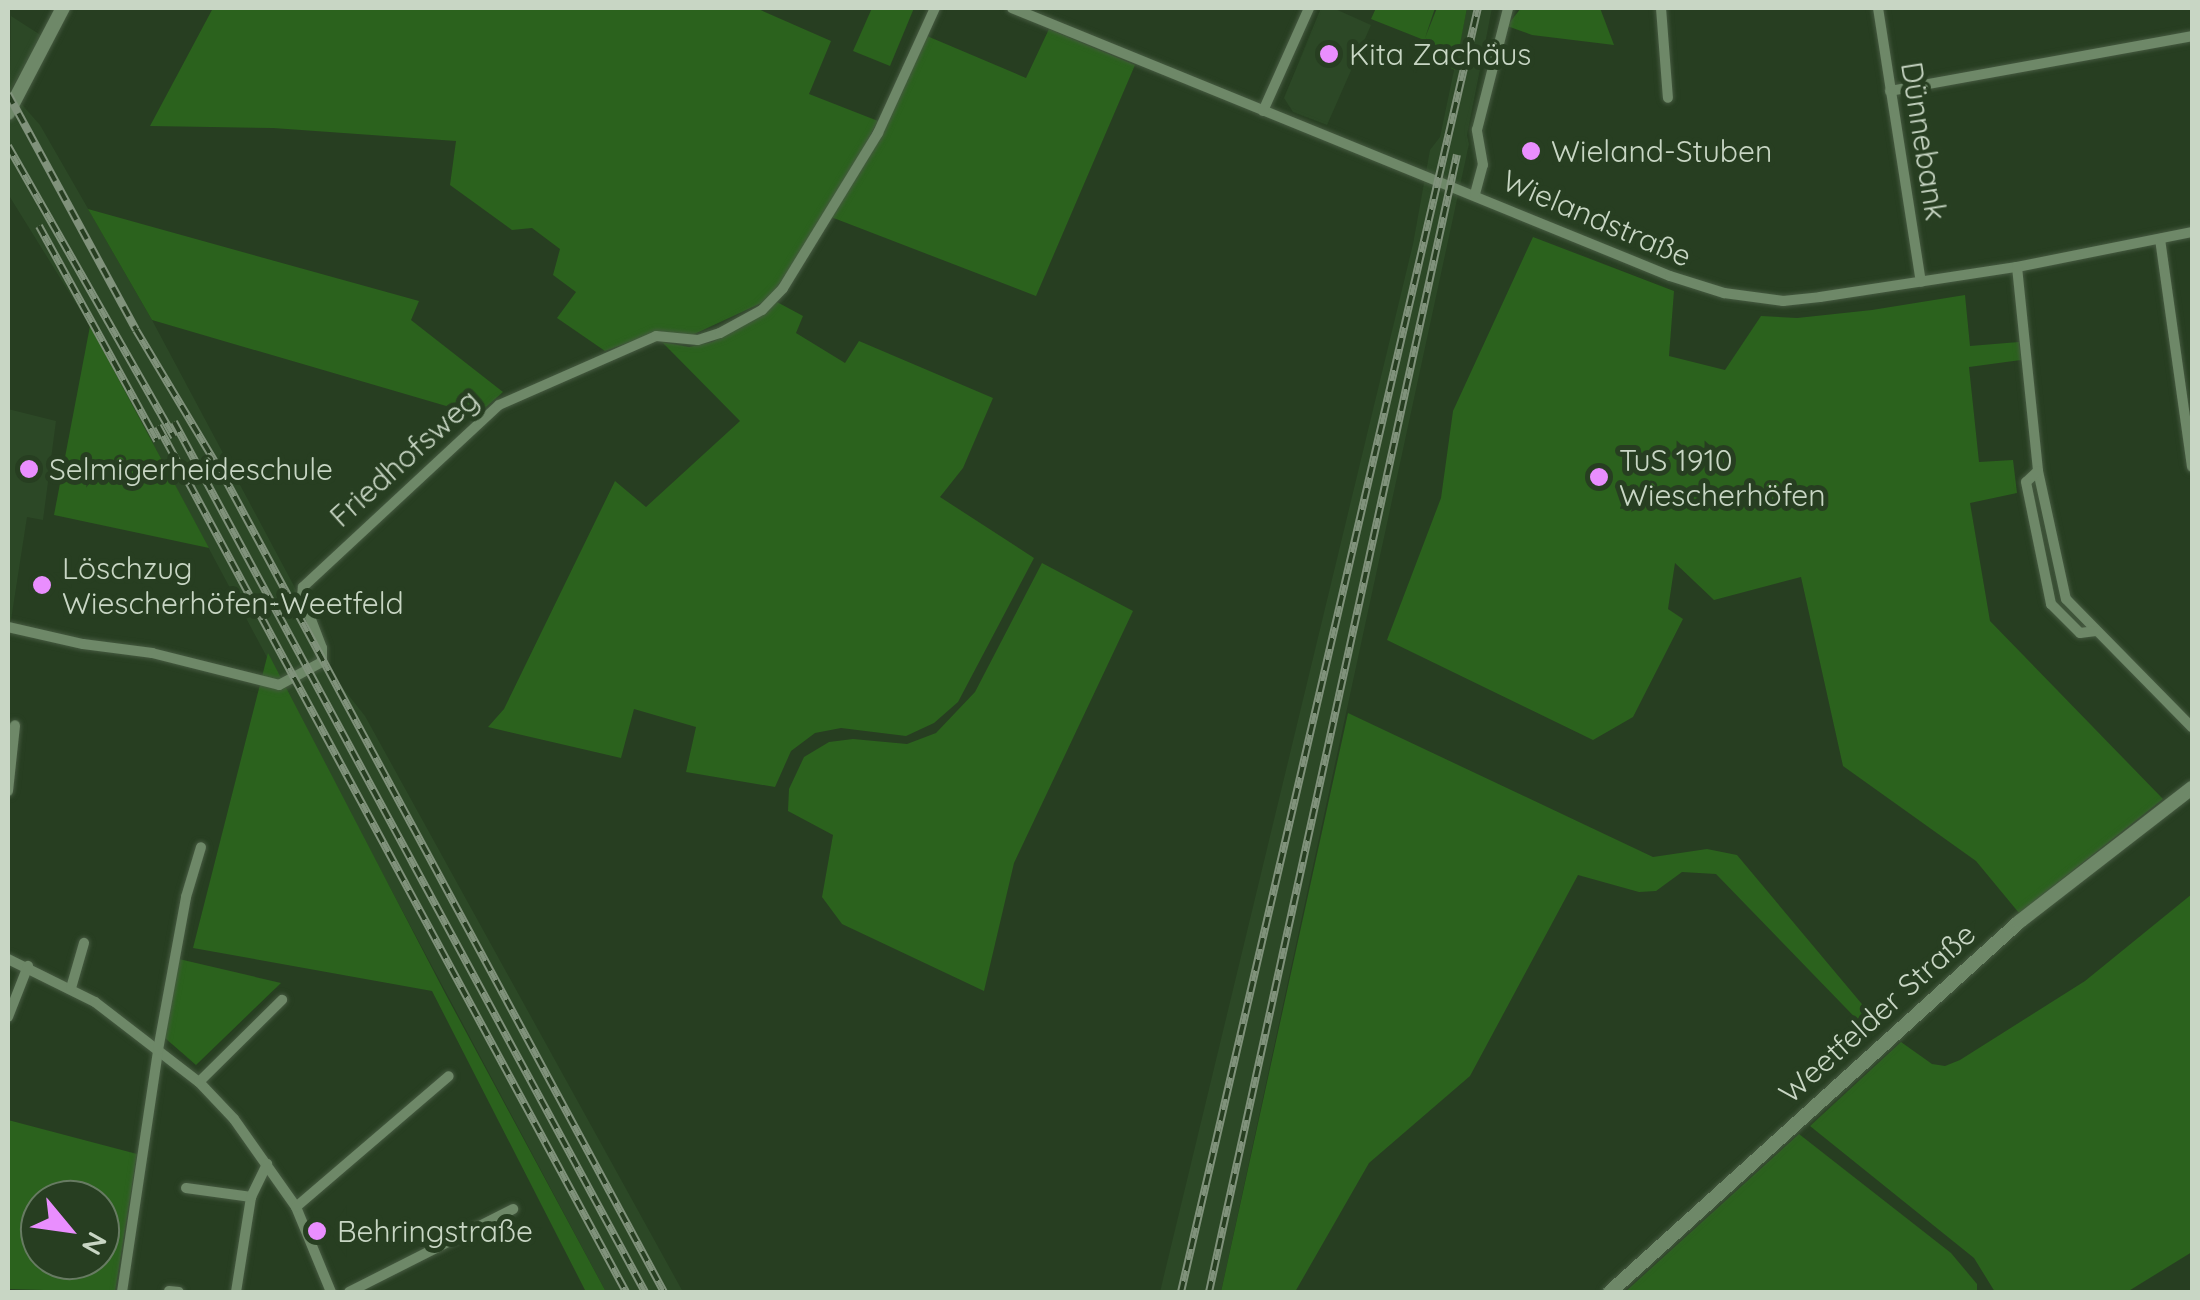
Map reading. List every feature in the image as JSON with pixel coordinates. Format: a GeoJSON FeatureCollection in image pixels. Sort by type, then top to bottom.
{"type":"FeatureCollection","features":[{"type":"Feature","properties":{"kind":"street"},"geometry":{"type":"LineString","coordinates":[[8,112],[62,8]]}},
{"type":"Feature","properties":{"kind":"street","name":"Friedhofsweg"},"geometry":{"type":"LineString","coordinates":[[8,626],[83,644],[152,653],[248,678],[288,683],[322,662],[322,648],[302,596],[303,587],[499,404],[656,336],[698,340],[762,310],[783,288],[878,133],[935,8]]}},
{"type":"Feature","properties":{"kind":"street","name":"Wielandstraße"},"geometry":{"type":"LineString","coordinates":[[1012,8],[1670,276],[1724,293],[1784,301],[2017,268],[2192,232]]}},
{"type":"Feature","properties":{"kind":"street"},"geometry":{"type":"LineString","coordinates":[[1263,111],[1308,8]]}},
{"type":"Feature","properties":{"kind":"street"},"geometry":{"type":"LineString","coordinates":[[1475,194],[1483,165],[1476,130],[1502,16],[1508,8]]}},
{"type":"Feature","properties":{"kind":"street"},"geometry":{"type":"LineString","coordinates":[[1662,8],[1668,98]]}},
{"type":"Feature","properties":{"kind":"street","name":"Dünnebank"},"geometry":{"type":"LineString","coordinates":[[1878,8],[1921,282]]}},
{"type":"Feature","properties":{"kind":"street"},"geometry":{"type":"LineString","coordinates":[[1890,91],[2192,36]]}},
{"type":"Feature","properties":{"kind":"street"},"geometry":{"type":"LineString","coordinates":[[2160,239],[2192,467]]}},
{"type":"Feature","properties":{"kind":"street"},"geometry":{"type":"LineString","coordinates":[[2017,268],[2038,471],[2066,600],[2192,727]]}},
{"type":"Feature","properties":{"kind":"street"},"geometry":{"type":"LineString","coordinates":[[2038,471],[2026,482],[2051,604],[2080,633],[2096,631]]}},
{"type":"Feature","properties":{"kind":"street"},"geometry":{"type":"LineString","coordinates":[[2037,540],[2052,537]]}},
{"type":"Feature","properties":{"kind":"street"},"geometry":{"type":"LineString","coordinates":[[2042,565],[2057,562]]}},
{"type":"Feature","properties":{"kind":"street"},"geometry":{"type":"LineString","coordinates":[[8,792],[15,724]]}},
{"type":"Feature","properties":{"kind":"street","name":"Weetfelder Straße"},"geometry":{"type":"LineString","coordinates":[[1610,1292],[2005,934],[2192,788]]}},
{"type":"Feature","properties":{"kind":"street"},"geometry":{"type":"LineString","coordinates":[[122,1292],[158,1050],[186,896],[201,848]]}},
{"type":"Feature","properties":{"kind":"street"},"geometry":{"type":"LineString","coordinates":[[71,988],[84,943]]}},
{"type":"Feature","properties":{"kind":"street"},"geometry":{"type":"LineString","coordinates":[[8,958],[71,988],[199,1082],[234,1118],[296,1207],[331,1292]]}},
{"type":"Feature","properties":{"kind":"street"},"geometry":{"type":"LineString","coordinates":[[8,1017],[28,966]]}},
{"type":"Feature","properties":{"kind":"street"},"geometry":{"type":"LineString","coordinates":[[199,1082],[282,1000]]}},
{"type":"Feature","properties":{"kind":"street"},"geometry":{"type":"LineString","coordinates":[[296,1207],[449,1076]]}},
{"type":"Feature","properties":{"kind":"street"},"geometry":{"type":"LineString","coordinates":[[236,1292],[251,1196],[267,1164]]}},
{"type":"Feature","properties":{"kind":"street"},"geometry":{"type":"LineString","coordinates":[[186,1188],[251,1196]]}},
{"type":"Feature","properties":{"kind":"street"},"geometry":{"type":"LineString","coordinates":[[349,1292],[513,1209]]}},
{"type":"Feature","properties":{"kind":"shaded area","name":"Kita Zachäus"},"geometry":{"type":"Polygon","coordinates":[[[1321,8],[1333,8],[1371,25],[1327,125],[1293,112],[1284,98],[1321,8]]]}},
{"type":"Feature","properties":{"kind":"shaded area"},"geometry":{"type":"Polygon","coordinates":[[[1467,8],[1492,8],[1467,135],[1469,144],[1221,1292],[1160,1292],[1413,244],[1430,150],[1440,137],[1467,8]]]}},
{"type":"Feature","properties":{"kind":"shaded area"},"geometry":{"type":"Polygon","coordinates":[[[11,16],[42,36],[10,91],[40,125],[152,320],[294,586],[334,677],[365,716],[683,1292],[606,1292],[90,326],[8,194],[11,16]]]}},
{"type":"Feature","properties":{"kind":"shaded area","name":"Selmigerheideschule"},"geometry":{"type":"Polygon","coordinates":[[[8,409],[56,421],[43,520],[27,517],[11,620],[8,619],[8,409]]]}},
{"type":"Feature","properties":{"kind":"green space"},"geometry":{"type":"Polygon","coordinates":[[[213,8],[756,8],[831,41],[809,94],[878,121],[828,213],[768,300],[690,336],[660,331],[605,351],[557,318],[576,292],[553,275],[560,249],[532,228],[512,230],[450,185],[456,141],[273,128],[150,126],[213,8]]]}},
{"type":"Feature","properties":{"kind":"green space"},"geometry":{"type":"Polygon","coordinates":[[[872,8],[914,8],[890,66],[853,51],[872,8]]]}},
{"type":"Feature","properties":{"kind":"green space"},"geometry":{"type":"Polygon","coordinates":[[[1376,8],[1435,8],[1425,38],[1437,8],[1467,8],[1455,70],[1418,53],[1424,40],[1371,19],[1376,8]]]}},
{"type":"Feature","properties":{"kind":"green space"},"geometry":{"type":"Polygon","coordinates":[[[1521,8],[1600,8],[1614,45],[1532,35],[1507,26],[1521,8]]]}},
{"type":"Feature","properties":{"kind":"green space"},"geometry":{"type":"Polygon","coordinates":[[[1049,29],[1135,65],[1036,296],[831,217],[882,135],[927,36],[1026,78],[1049,29]]]}},
{"type":"Feature","properties":{"kind":"green space"},"geometry":{"type":"Polygon","coordinates":[[[88,209],[419,301],[411,320],[503,392],[477,415],[152,320],[88,209]]]}},
{"type":"Feature","properties":{"kind":"green space"},"geometry":{"type":"Polygon","coordinates":[[[1533,237],[1674,291],[1669,356],[1725,370],[1761,316],[1797,318],[1965,295],[1970,346],[2019,342],[2021,360],[1969,367],[1979,462],[2013,460],[2017,493],[1970,503],[1990,621],[2163,799],[2019,913],[1976,861],[1843,766],[1801,577],[1714,600],[1675,563],[1668,609],[1683,619],[1633,717],[1593,740],[1387,640],[1441,498],[1453,411],[1533,237]]]}},
{"type":"Feature","properties":{"kind":"green space"},"geometry":{"type":"Polygon","coordinates":[[[777,302],[803,316],[796,333],[845,363],[859,341],[993,398],[963,468],[940,497],[1034,558],[958,702],[934,723],[906,736],[841,728],[815,733],[791,751],[775,787],[686,772],[696,727],[634,709],[621,758],[488,727],[504,709],[615,481],[646,507],[740,421],[662,342],[689,347],[712,342],[752,321],[777,302]]]}},
{"type":"Feature","properties":{"kind":"green space"},"geometry":{"type":"Polygon","coordinates":[[[90,326],[209,548],[54,515],[90,326]]]}},
{"type":"Feature","properties":{"kind":"green space"},"geometry":{"type":"Polygon","coordinates":[[[1042,563],[1133,611],[1014,863],[984,991],[842,924],[822,897],[833,835],[788,811],[789,789],[804,757],[829,742],[853,739],[907,744],[936,733],[975,692],[1042,563]]]}},
{"type":"Feature","properties":{"kind":"green space"},"geometry":{"type":"Polygon","coordinates":[[[268,653],[606,1292],[586,1292],[432,991],[193,948],[268,653]]]}},
{"type":"Feature","properties":{"kind":"green space"},"geometry":{"type":"Polygon","coordinates":[[[1348,713],[1653,857],[1707,849],[1737,855],[1882,1028],[1873,1036],[1716,874],[1682,872],[1656,891],[1639,892],[1578,875],[1470,1076],[1369,1163],[1295,1292],[1221,1292],[1348,713]]]}},
{"type":"Feature","properties":{"kind":"green space"},"geometry":{"type":"Polygon","coordinates":[[[2192,894],[2192,1252],[2127,1292],[1995,1292],[1974,1258],[1810,1126],[1901,1042],[1932,1064],[1945,1066],[1960,1060],[2085,981],[2192,894]]]}},
{"type":"Feature","properties":{"kind":"green space"},"geometry":{"type":"Polygon","coordinates":[[[179,959],[281,983],[196,1065],[165,1038],[179,959]]]}},
{"type":"Feature","properties":{"kind":"green space"},"geometry":{"type":"Polygon","coordinates":[[[8,1120],[137,1154],[120,1261],[120,1180],[20,1180],[20,1280],[117,1280],[115,1292],[8,1289],[8,1120]]]}},
{"type":"Feature","properties":{"kind":"green space"},"geometry":{"type":"Polygon","coordinates":[[[1799,1134],[1951,1253],[1977,1284],[1977,1292],[1625,1292],[1799,1134]]]}},
{"type":"Feature","properties":{"kind":"railway"},"geometry":{"type":"LineString","coordinates":[[1181,1292],[1478,8]]}},
{"type":"Feature","properties":{"kind":"railway"},"geometry":{"type":"LineString","coordinates":[[8,94],[136,330],[224,477],[664,1292]]}},
{"type":"Feature","properties":{"kind":"railway"},"geometry":{"type":"LineString","coordinates":[[8,146],[174,437]]}},
{"type":"Feature","properties":{"kind":"railway"},"geometry":{"type":"LineString","coordinates":[[1209,1292],[1457,155]]}},
{"type":"Feature","properties":{"kind":"railway"},"geometry":{"type":"LineString","coordinates":[[39,226],[157,441]]}},
{"type":"Feature","properties":{"kind":"railway"},"geometry":{"type":"LineString","coordinates":[[174,422],[645,1292]]}},
{"type":"Feature","properties":{"kind":"railway"},"geometry":{"type":"LineString","coordinates":[[158,426],[626,1292]]}},
{"type":"Feature","properties":{"kind":"place","name":"Kita Zachäus"},"geometry":{"type":"Point","coordinates":[1329,54]}},
{"type":"Feature","properties":{"kind":"place","name":"Wieland-Stuben"},"geometry":{"type":"Point","coordinates":[1531,151]}},
{"type":"Feature","properties":{"kind":"place","name":"Selmigerheideschule"},"geometry":{"type":"Point","coordinates":[29,469]}},
{"type":"Feature","properties":{"kind":"place","name":"TuS 1910 Wiescherhöfen"},"geometry":{"type":"Point","coordinates":[1599,477]}},
{"type":"Feature","properties":{"kind":"place","name":"Löschzug Wiescherhöfen-Weetfeld"},"geometry":{"type":"Point","coordinates":[42,585]}},
{"type":"Feature","properties":{"kind":"place","name":"Behringstraße"},"geometry":{"type":"Point","coordinates":[317,1231]}}]}
